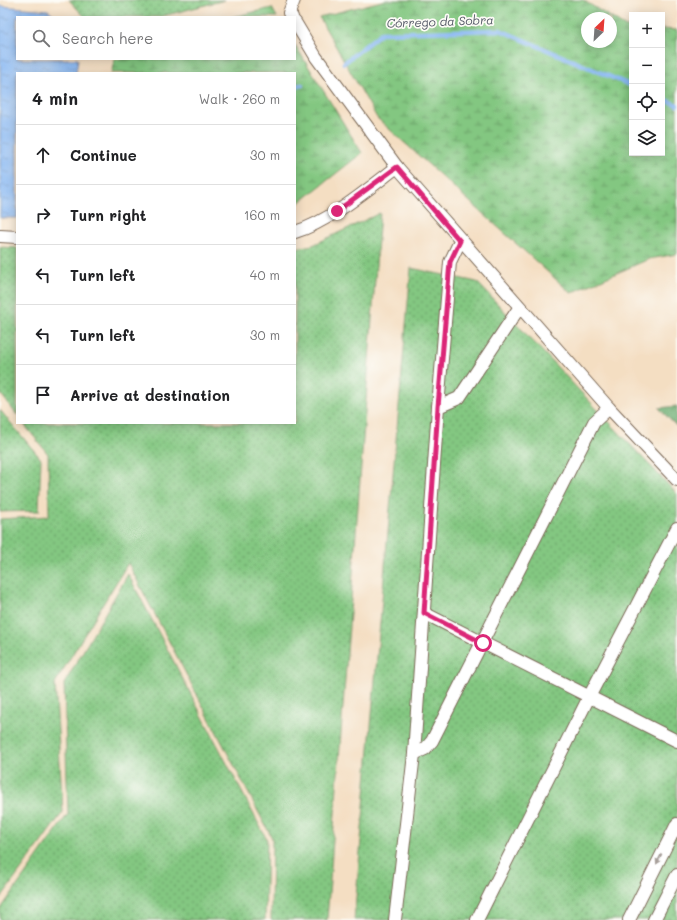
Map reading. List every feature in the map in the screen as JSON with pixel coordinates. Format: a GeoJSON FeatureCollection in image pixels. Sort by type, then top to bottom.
{"type":"FeatureCollection","features":[{"type":"Feature","properties":{"kind":"street"},"geometry":{"type":"LineString","coordinates":[[291,16],[289,13],[294,0]]}},
{"type":"Feature","properties":{"kind":"street"},"geometry":{"type":"LineString","coordinates":[[296,24],[316,57],[397,167],[519,308],[609,408],[677,480]]}},
{"type":"Feature","properties":{"kind":"street"},"geometry":{"type":"LineString","coordinates":[[296,232],[337,211],[397,167]]}},
{"type":"Feature","properties":{"kind":"street"},"geometry":{"type":"LineString","coordinates":[[0,236],[16,237]]}},
{"type":"Feature","properties":{"kind":"street"},"geometry":{"type":"LineString","coordinates":[[395,920],[414,754],[438,407],[450,262],[460,241]]}},
{"type":"Feature","properties":{"kind":"street"},"geometry":{"type":"LineString","coordinates":[[438,407],[459,398],[519,308]]}},
{"type":"Feature","properties":{"kind":"street"},"geometry":{"type":"LineString","coordinates":[[414,754],[426,749],[432,741],[594,422],[609,408]]}},
{"type":"Feature","properties":{"kind":"street"},"geometry":{"type":"LineString","coordinates":[[477,920],[677,528]]}},
{"type":"Feature","properties":{"kind":"street"},"geometry":{"type":"LineString","coordinates":[[424,613],[589,698],[677,741]]}},
{"type":"Feature","properties":{"kind":"street"},"geometry":{"type":"LineString","coordinates":[[628,920],[677,824]]}},
{"type":"Feature","properties":{"kind":"street"},"geometry":{"type":"LineString","coordinates":[[654,920],[677,875]]}},
{"type":"Feature","properties":{"kind":"green space"},"geometry":{"type":"Polygon","coordinates":[[[69,0],[225,0],[163,16],[84,16],[69,0]]]}},
{"type":"Feature","properties":{"kind":"green space"},"geometry":{"type":"Polygon","coordinates":[[[386,0],[583,0],[602,12],[581,12],[581,48],[617,48],[617,21],[626,27],[629,27],[629,156],[665,156],[665,29],[677,30],[677,254],[649,259],[571,293],[377,118],[319,17],[386,0]]]}},
{"type":"Feature","properties":{"kind":"green space"},"geometry":{"type":"Polygon","coordinates":[[[272,8],[276,16],[236,16],[272,8]]]}},
{"type":"Feature","properties":{"kind":"green space"},"geometry":{"type":"Polygon","coordinates":[[[296,47],[362,153],[296,205],[296,72],[111,72],[115,60],[296,60],[296,47]]]}},
{"type":"Feature","properties":{"kind":"green space"},"geometry":{"type":"Polygon","coordinates":[[[380,213],[327,920],[271,920],[272,838],[128,563],[55,683],[63,812],[0,899],[0,519],[49,516],[48,454],[24,424],[296,424],[296,248],[313,245],[380,213]]]}},
{"type":"Feature","properties":{"kind":"green space"},"geometry":{"type":"Polygon","coordinates":[[[0,247],[16,248],[16,414],[0,393],[0,247]]]}},
{"type":"Feature","properties":{"kind":"green space"},"geometry":{"type":"Polygon","coordinates":[[[411,268],[477,282],[677,494],[677,920],[354,920],[411,268]]]}},
{"type":"Feature","properties":{"kind":"green space"},"geometry":{"type":"Polygon","coordinates":[[[677,406],[677,427],[659,408],[677,406]]]}},
{"type":"Feature","properties":{"kind":"green space"},"geometry":{"type":"Polygon","coordinates":[[[0,410],[41,459],[39,511],[0,512],[0,410]]]}},
{"type":"Feature","properties":{"kind":"green space"},"geometry":{"type":"Polygon","coordinates":[[[128,574],[267,840],[265,920],[0,920],[0,910],[68,814],[64,684],[128,574]]]}},
{"type":"Feature","properties":{"kind":"water"},"geometry":{"type":"Polygon","coordinates":[[[0,6],[48,10],[56,16],[16,16],[16,60],[78,60],[76,72],[16,72],[16,218],[0,218],[0,6]]]}},
{"type":"Feature","properties":{"kind":"waterway","name":"Córrego da Sobra"},"geometry":{"type":"LineString","coordinates":[[344,63],[381,33],[500,30],[629,85]]}},
{"type":"Feature","properties":{"kind":"waterway","name":"Córrego da Sobra"},"geometry":{"type":"LineString","coordinates":[[296,86],[302,85]]}},
{"type":"Feature","properties":{"kind":"waterway","name":"Córrego da Sobra"},"geometry":{"type":"LineString","coordinates":[[665,99],[677,105]]}},
{"type":"Feature","properties":{"kind":"route"},"geometry":{"type":"LineString","coordinates":[[337,211],[397,167],[460,241],[450,262],[438,407],[424,613],[483,643]]}}]}
